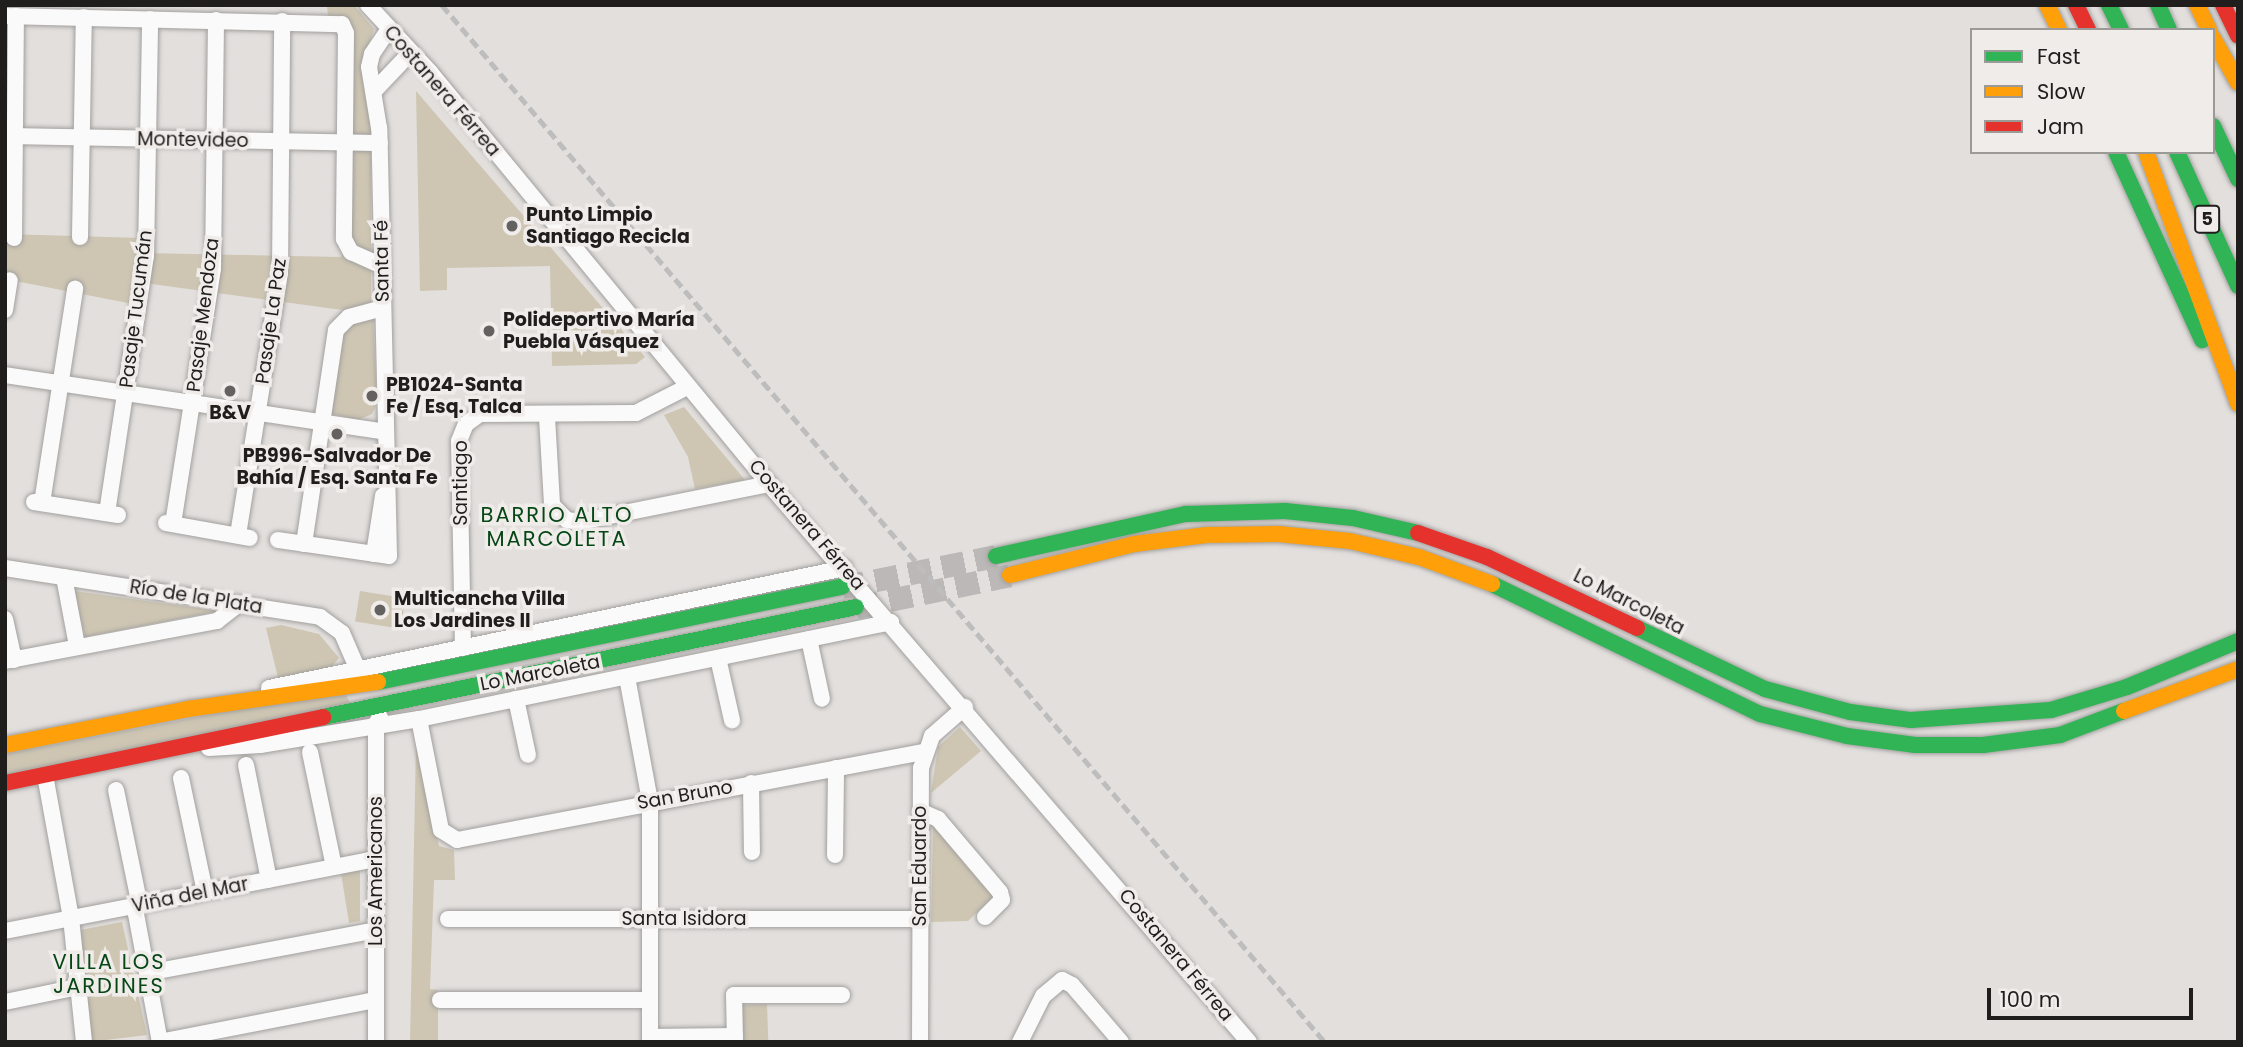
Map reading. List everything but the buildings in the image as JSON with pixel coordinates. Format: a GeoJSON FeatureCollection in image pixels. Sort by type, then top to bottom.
{"type":"FeatureCollection","features":[{"type":"Feature","properties":{"kind":"main road"},"geometry":{"type":"LineString","coordinates":[[2048,5],[2058,28]]}},
{"type":"Feature","properties":{"kind":"main road"},"geometry":{"type":"LineString","coordinates":[[2076,5],[2087,28]]}},
{"type":"Feature","properties":{"kind":"main road"},"geometry":{"type":"LineString","coordinates":[[2109,5],[2120,28]]}},
{"type":"Feature","properties":{"kind":"main road"},"geometry":{"type":"LineString","coordinates":[[2158,5],[2168,28]]}},
{"type":"Feature","properties":{"kind":"main road"},"geometry":{"type":"LineString","coordinates":[[2197,5],[2208,28]]}},
{"type":"Feature","properties":{"kind":"main road"},"geometry":{"type":"LineString","coordinates":[[2224,5],[2238,36]]}},
{"type":"Feature","properties":{"kind":"main road"},"geometry":{"type":"LineString","coordinates":[[2215,42],[2238,83]]}},
{"type":"Feature","properties":{"kind":"main road"},"geometry":{"type":"LineString","coordinates":[[2215,130],[2238,179]]}},
{"type":"Feature","properties":{"kind":"main road"},"geometry":{"type":"LineString","coordinates":[[2117,154],[2238,419]]}},
{"type":"Feature","properties":{"kind":"main road"},"geometry":{"type":"LineString","coordinates":[[2147,154],[2238,404]]}},
{"type":"Feature","properties":{"kind":"main road","name":"5"},"geometry":{"type":"LineString","coordinates":[[2178,154],[2238,286]]}},
{"type":"Feature","properties":{"kind":"main road","name":"Lo Marcoleta"},"geometry":{"type":"LineString","coordinates":[[996,556],[1186,514],[1252,510],[1318,513],[1387,525],[1454,545],[1550,585],[1738,679],[1821,705],[1911,720],[2028,714],[2096,698],[2238,641]]}},
{"type":"Feature","properties":{"kind":"main road"},"geometry":{"type":"LineString","coordinates":[[1010,575],[1170,538],[1242,533],[1326,538],[1384,548],[1452,568],[1732,704],[1817,730],[1915,745],[1983,746],[2039,739],[2104,722],[2238,669]]}},
{"type":"Feature","properties":{"kind":"main road","name":"Lo Marcoleta"},"geometry":{"type":"LineString","coordinates":[[5,745],[188,709],[360,686],[842,587]]}},
{"type":"Feature","properties":{"kind":"main road","name":"Lo Marcoleta"},"geometry":{"type":"LineString","coordinates":[[5,783],[856,607]]}},
{"type":"Feature","properties":{"kind":"main road"},"geometry":{"type":"LineString","coordinates":[[1646,662],[1662,642]]}},
{"type":"Feature","properties":{"kind":"main road"},"geometry":{"type":"LineString","coordinates":[[1678,678],[1695,658]]}},
{"type":"Feature","properties":{"kind":"main road"},"geometry":{"type":"LineString","coordinates":[[188,709],[195,743]]}},
{"type":"Feature","properties":{"kind":"main road"},"geometry":{"type":"LineString","coordinates":[[89,728],[97,765]]}},
{"type":"Feature","properties":{"kind":"street","name":"Costanera Férrea"},"geometry":{"type":"LineString","coordinates":[[368,5],[411,52],[769,484],[965,707],[1249,1042]]}},
{"type":"Feature","properties":{"kind":"street"},"geometry":{"type":"LineString","coordinates":[[14,238],[10,136],[11,16],[282,21],[344,26],[345,246],[382,266]]}},
{"type":"Feature","properties":{"kind":"street"},"geometry":{"type":"LineString","coordinates":[[80,237],[84,17]]}},
{"type":"Feature","properties":{"kind":"street","name":"Pasaje Tucumán"},"geometry":{"type":"LineString","coordinates":[[62,384],[37,503],[113,514],[126,393],[145,266],[150,19]]}},
{"type":"Feature","properties":{"kind":"street","name":"Pasaje Mendoza"},"geometry":{"type":"LineString","coordinates":[[216,20],[213,268],[169,524],[244,536]]}},
{"type":"Feature","properties":{"kind":"street","name":"Pasaje La Paz"},"geometry":{"type":"LineString","coordinates":[[244,536],[258,415],[280,273],[282,21]]}},
{"type":"Feature","properties":{"kind":"street","name":"Santa Fé"},"geometry":{"type":"LineString","coordinates":[[304,544],[382,555],[386,487],[380,143],[376,89],[370,60],[389,29]]}},
{"type":"Feature","properties":{"kind":"street"},"geometry":{"type":"LineString","coordinates":[[376,89],[411,52]]}},
{"type":"Feature","properties":{"kind":"street","name":"Montevideo"},"geometry":{"type":"LineString","coordinates":[[10,136],[380,143]]}},
{"type":"Feature","properties":{"kind":"street"},"geometry":{"type":"LineString","coordinates":[[5,310],[10,280]]}},
{"type":"Feature","properties":{"kind":"street"},"geometry":{"type":"LineString","coordinates":[[62,384],[75,289]]}},
{"type":"Feature","properties":{"kind":"street"},"geometry":{"type":"LineString","coordinates":[[278,540],[304,544],[336,330],[349,317],[383,307]]}},
{"type":"Feature","properties":{"kind":"street"},"geometry":{"type":"LineString","coordinates":[[5,375],[385,432]]}},
{"type":"Feature","properties":{"kind":"street","name":"Santiago"},"geometry":{"type":"LineString","coordinates":[[463,648],[460,435],[466,424],[480,414],[547,417],[636,413],[687,387]]}},
{"type":"Feature","properties":{"kind":"street"},"geometry":{"type":"LineString","coordinates":[[547,417],[552,505],[567,520],[579,522],[769,484]]}},
{"type":"Feature","properties":{"kind":"street","name":"Río de la Plata"},"geometry":{"type":"LineString","coordinates":[[5,568],[326,620],[346,639],[358,670]]}},
{"type":"Feature","properties":{"kind":"street","name":"Lo Marcoleta"},"geometry":{"type":"LineString","coordinates":[[215,707],[247,693],[845,568]]}},
{"type":"Feature","properties":{"kind":"street"},"geometry":{"type":"LineString","coordinates":[[64,577],[78,646]]}},
{"type":"Feature","properties":{"kind":"street"},"geometry":{"type":"LineString","coordinates":[[5,619],[10,660],[217,621],[239,604]]}},
{"type":"Feature","properties":{"kind":"street","name":"Lo Marcoleta"},"geometry":{"type":"LineString","coordinates":[[195,743],[218,750],[419,719],[891,622]]}},
{"type":"Feature","properties":{"kind":"street"},"geometry":{"type":"LineString","coordinates":[[809,639],[822,699]]}},
{"type":"Feature","properties":{"kind":"street"},"geometry":{"type":"LineString","coordinates":[[718,658],[732,720]]}},
{"type":"Feature","properties":{"kind":"street"},"geometry":{"type":"LineString","coordinates":[[627,677],[650,801],[650,1039],[735,1039],[734,995],[842,996]]}},
{"type":"Feature","properties":{"kind":"street"},"geometry":{"type":"LineString","coordinates":[[516,699],[528,755]]}},
{"type":"Feature","properties":{"kind":"street"},"geometry":{"type":"LineString","coordinates":[[376,724],[388,704]]}},
{"type":"Feature","properties":{"kind":"street"},"geometry":{"type":"LineString","coordinates":[[924,752],[938,729],[965,707]]}},
{"type":"Feature","properties":{"kind":"street","name":"San Bruno"},"geometry":{"type":"LineString","coordinates":[[419,719],[440,825],[448,838],[461,840],[650,801],[924,752]]}},
{"type":"Feature","properties":{"kind":"street","name":"Los Americanos"},"geometry":{"type":"LineString","coordinates":[[376,724],[376,1042]]}},
{"type":"Feature","properties":{"kind":"street"},"geometry":{"type":"LineString","coordinates":[[310,752],[334,867]]}},
{"type":"Feature","properties":{"kind":"street","name":"San Eduardo"},"geometry":{"type":"LineString","coordinates":[[920,1042],[920,811],[924,752]]}},
{"type":"Feature","properties":{"kind":"street"},"geometry":{"type":"LineString","coordinates":[[246,765],[269,880]]}},
{"type":"Feature","properties":{"kind":"street"},"geometry":{"type":"LineString","coordinates":[[835,855],[836,768]]}},
{"type":"Feature","properties":{"kind":"street"},"geometry":{"type":"LineString","coordinates":[[45,775],[71,918],[83,1042]]}},
{"type":"Feature","properties":{"kind":"street"},"geometry":{"type":"LineString","coordinates":[[181,778],[205,892]]}},
{"type":"Feature","properties":{"kind":"street"},"geometry":{"type":"LineString","coordinates":[[751,783],[751,852]]}},
{"type":"Feature","properties":{"kind":"street"},"geometry":{"type":"LineString","coordinates":[[116,790],[160,1042],[376,1000]]}},
{"type":"Feature","properties":{"kind":"street"},"geometry":{"type":"LineString","coordinates":[[920,811],[937,819],[1000,892],[1002,901],[985,917]]}},
{"type":"Feature","properties":{"kind":"street","name":"Viña del Mar"},"geometry":{"type":"LineString","coordinates":[[5,931],[376,859]]}},
{"type":"Feature","properties":{"kind":"street","name":"Santa Isidora"},"geometry":{"type":"LineString","coordinates":[[448,919],[920,919]]}},
{"type":"Feature","properties":{"kind":"street"},"geometry":{"type":"LineString","coordinates":[[147,973],[376,930]]}},
{"type":"Feature","properties":{"kind":"street"},"geometry":{"type":"LineString","coordinates":[[1020,1042],[1034,1009],[1062,980],[1070,982],[1121,1042]]}},
{"type":"Feature","properties":{"kind":"street"},"geometry":{"type":"LineString","coordinates":[[5,1002],[78,988]]}},
{"type":"Feature","properties":{"kind":"street"},"geometry":{"type":"LineString","coordinates":[[440,1000],[650,999]]}},
{"type":"Feature","properties":{"kind":"shaded area"},"geometry":{"type":"Polygon","coordinates":[[[327,5],[354,5],[374,29],[365,55],[371,127],[371,304],[357,311],[335,309],[137,282],[133,304],[5,279],[5,234],[142,238],[143,253],[341,257],[350,243],[348,22],[328,17],[327,5]]]}},
{"type":"Feature","properties":{"kind":"shaded area"},"geometry":{"type":"Polygon","coordinates":[[[416,91],[645,357],[636,364],[552,366],[550,266],[447,268],[447,290],[420,291],[416,91]]]}},
{"type":"Feature","properties":{"kind":"shaded area"},"geometry":{"type":"Polygon","coordinates":[[[373,315],[377,403],[372,414],[358,420],[332,414],[342,325],[373,315]]]}},
{"type":"Feature","properties":{"kind":"shaded area"},"geometry":{"type":"Polygon","coordinates":[[[684,407],[745,480],[695,489],[688,457],[664,415],[684,407]]]}},
{"type":"Feature","properties":{"kind":"shaded area"},"geometry":{"type":"Polygon","coordinates":[[[74,591],[219,611],[85,637],[74,591]]]}},
{"type":"Feature","properties":{"kind":"shaded area","name":"Multicancha Villa Los Jardines II"},"geometry":{"type":"Polygon","coordinates":[[[360,591],[405,598],[401,629],[355,622],[360,591]]]}},
{"type":"Feature","properties":{"kind":"shaded area"},"geometry":{"type":"Polygon","coordinates":[[[281,625],[319,634],[339,658],[330,669],[278,678],[266,628],[281,625]]]}},
{"type":"Feature","properties":{"kind":"shaded area"},"geometry":{"type":"Polygon","coordinates":[[[343,689],[352,707],[5,777],[5,754],[343,689]]]}},
{"type":"Feature","properties":{"kind":"shaded area"},"geometry":{"type":"Polygon","coordinates":[[[960,727],[981,751],[931,793],[938,747],[960,727]]]}},
{"type":"Feature","properties":{"kind":"shaded area"},"geometry":{"type":"Polygon","coordinates":[[[416,744],[439,846],[454,850],[455,880],[434,880],[430,989],[438,990],[438,1042],[410,1042],[416,744]]]}},
{"type":"Feature","properties":{"kind":"shaded area"},"geometry":{"type":"Polygon","coordinates":[[[933,824],[995,895],[968,921],[931,922],[933,824]]]}},
{"type":"Feature","properties":{"kind":"shaded area"},"geometry":{"type":"Polygon","coordinates":[[[360,870],[360,921],[349,923],[341,873],[360,870]]]}},
{"type":"Feature","properties":{"kind":"shaded area"},"geometry":{"type":"Polygon","coordinates":[[[122,922],[147,1035],[90,1042],[80,930],[122,922]]]}},
{"type":"Feature","properties":{"kind":"shaded area"},"geometry":{"type":"Polygon","coordinates":[[[767,1004],[768,1042],[743,1042],[742,1005],[767,1004]]]}},
{"type":"Feature","properties":{"kind":"tunnel"},"geometry":{"type":"LineString","coordinates":[[842,587],[996,556]]}},
{"type":"Feature","properties":{"kind":"tunnel"},"geometry":{"type":"LineString","coordinates":[[856,607],[1010,575]]}},
{"type":"Feature","properties":{"kind":"railway"},"geometry":{"type":"LineString","coordinates":[[442,5],[1325,1042]]}},
{"type":"Feature","properties":{"kind":"traffic: fast"},"geometry":{"type":"LineString","coordinates":[[2109,5],[2120,28]]}},
{"type":"Feature","properties":{"kind":"traffic: fast"},"geometry":{"type":"LineString","coordinates":[[2158,5],[2168,28]]}},
{"type":"Feature","properties":{"kind":"traffic: fast"},"geometry":{"type":"LineString","coordinates":[[2215,130],[2238,179]]}},
{"type":"Feature","properties":{"kind":"traffic: fast"},"geometry":{"type":"LineString","coordinates":[[2117,154],[2202,340]]}},
{"type":"Feature","properties":{"kind":"traffic: fast"},"geometry":{"type":"LineString","coordinates":[[2178,154],[2238,286]]}},
{"type":"Feature","properties":{"kind":"traffic: fast"},"geometry":{"type":"LineString","coordinates":[[996,556],[1186,514],[1285,511],[1353,518],[1418,533]]}},
{"type":"Feature","properties":{"kind":"traffic: fast"},"geometry":{"type":"LineString","coordinates":[[1492,584],[1760,714],[1847,736],[1915,745],[1983,745],[2060,735],[2124,711]]}},
{"type":"Feature","properties":{"kind":"traffic: fast"},"geometry":{"type":"LineString","coordinates":[[378,682],[842,587]]}},
{"type":"Feature","properties":{"kind":"traffic: fast"},"geometry":{"type":"LineString","coordinates":[[323,717],[856,607]]}},
{"type":"Feature","properties":{"kind":"traffic: fast"},"geometry":{"type":"LineString","coordinates":[[1637,628],[1765,689],[1850,712],[1911,720],[2051,710],[2127,687],[2238,641]]}},
{"type":"Feature","properties":{"kind":"traffic: slow"},"geometry":{"type":"LineString","coordinates":[[2047,5],[2058,28]]}},
{"type":"Feature","properties":{"kind":"traffic: slow"},"geometry":{"type":"LineString","coordinates":[[2197,5],[2208,28]]}},
{"type":"Feature","properties":{"kind":"traffic: slow"},"geometry":{"type":"LineString","coordinates":[[2215,42],[2238,83]]}},
{"type":"Feature","properties":{"kind":"traffic: slow"},"geometry":{"type":"LineString","coordinates":[[2147,154],[2238,404]]}},
{"type":"Feature","properties":{"kind":"traffic: slow"},"geometry":{"type":"LineString","coordinates":[[1010,575],[1134,544],[1206,535],[1278,534],[1350,541],[1419,557],[1492,584]]}},
{"type":"Feature","properties":{"kind":"traffic: slow"},"geometry":{"type":"LineString","coordinates":[[2124,711],[2238,669]]}},
{"type":"Feature","properties":{"kind":"traffic: slow"},"geometry":{"type":"LineString","coordinates":[[5,745],[188,709],[378,682]]}},
{"type":"Feature","properties":{"kind":"traffic: jam"},"geometry":{"type":"LineString","coordinates":[[2076,5],[2087,28]]}},
{"type":"Feature","properties":{"kind":"traffic: jam"},"geometry":{"type":"LineString","coordinates":[[2223,5],[2238,36]]}},
{"type":"Feature","properties":{"kind":"traffic: jam"},"geometry":{"type":"LineString","coordinates":[[1418,533],[1487,557],[1637,628]]}},
{"type":"Feature","properties":{"kind":"traffic: jam"},"geometry":{"type":"LineString","coordinates":[[5,783],[323,717]]}},
{"type":"Feature","properties":{"kind":"place","name":"Punto Limpio Santiago Recicla"},"geometry":{"type":"Point","coordinates":[512,226]}},
{"type":"Feature","properties":{"kind":"place","name":"Polideportivo María Puebla Vásquez"},"geometry":{"type":"Point","coordinates":[489,331]}},
{"type":"Feature","properties":{"kind":"place","name":"B&V"},"geometry":{"type":"Point","coordinates":[230,391]}},
{"type":"Feature","properties":{"kind":"place","name":"PB1024-Santa Fe / Esq. Talca"},"geometry":{"type":"Point","coordinates":[372,396]}},
{"type":"Feature","properties":{"kind":"place","name":"PB996-Salvador De Bahía / Esq. Santa Fe"},"geometry":{"type":"Point","coordinates":[337,434]}},
{"type":"Feature","properties":{"kind":"place","name":"Multicancha Villa Los Jardines II"},"geometry":{"type":"Point","coordinates":[380,610]}},
{"type":"Feature","properties":{"kind":"district","name":"BARRIO ALTO MARCOLETA"},"geometry":{"type":"Point","coordinates":[557,527]}},
{"type":"Feature","properties":{"kind":"district","name":"VILLA LOS JARDINES"},"geometry":{"type":"Point","coordinates":[109,974]}}]}
